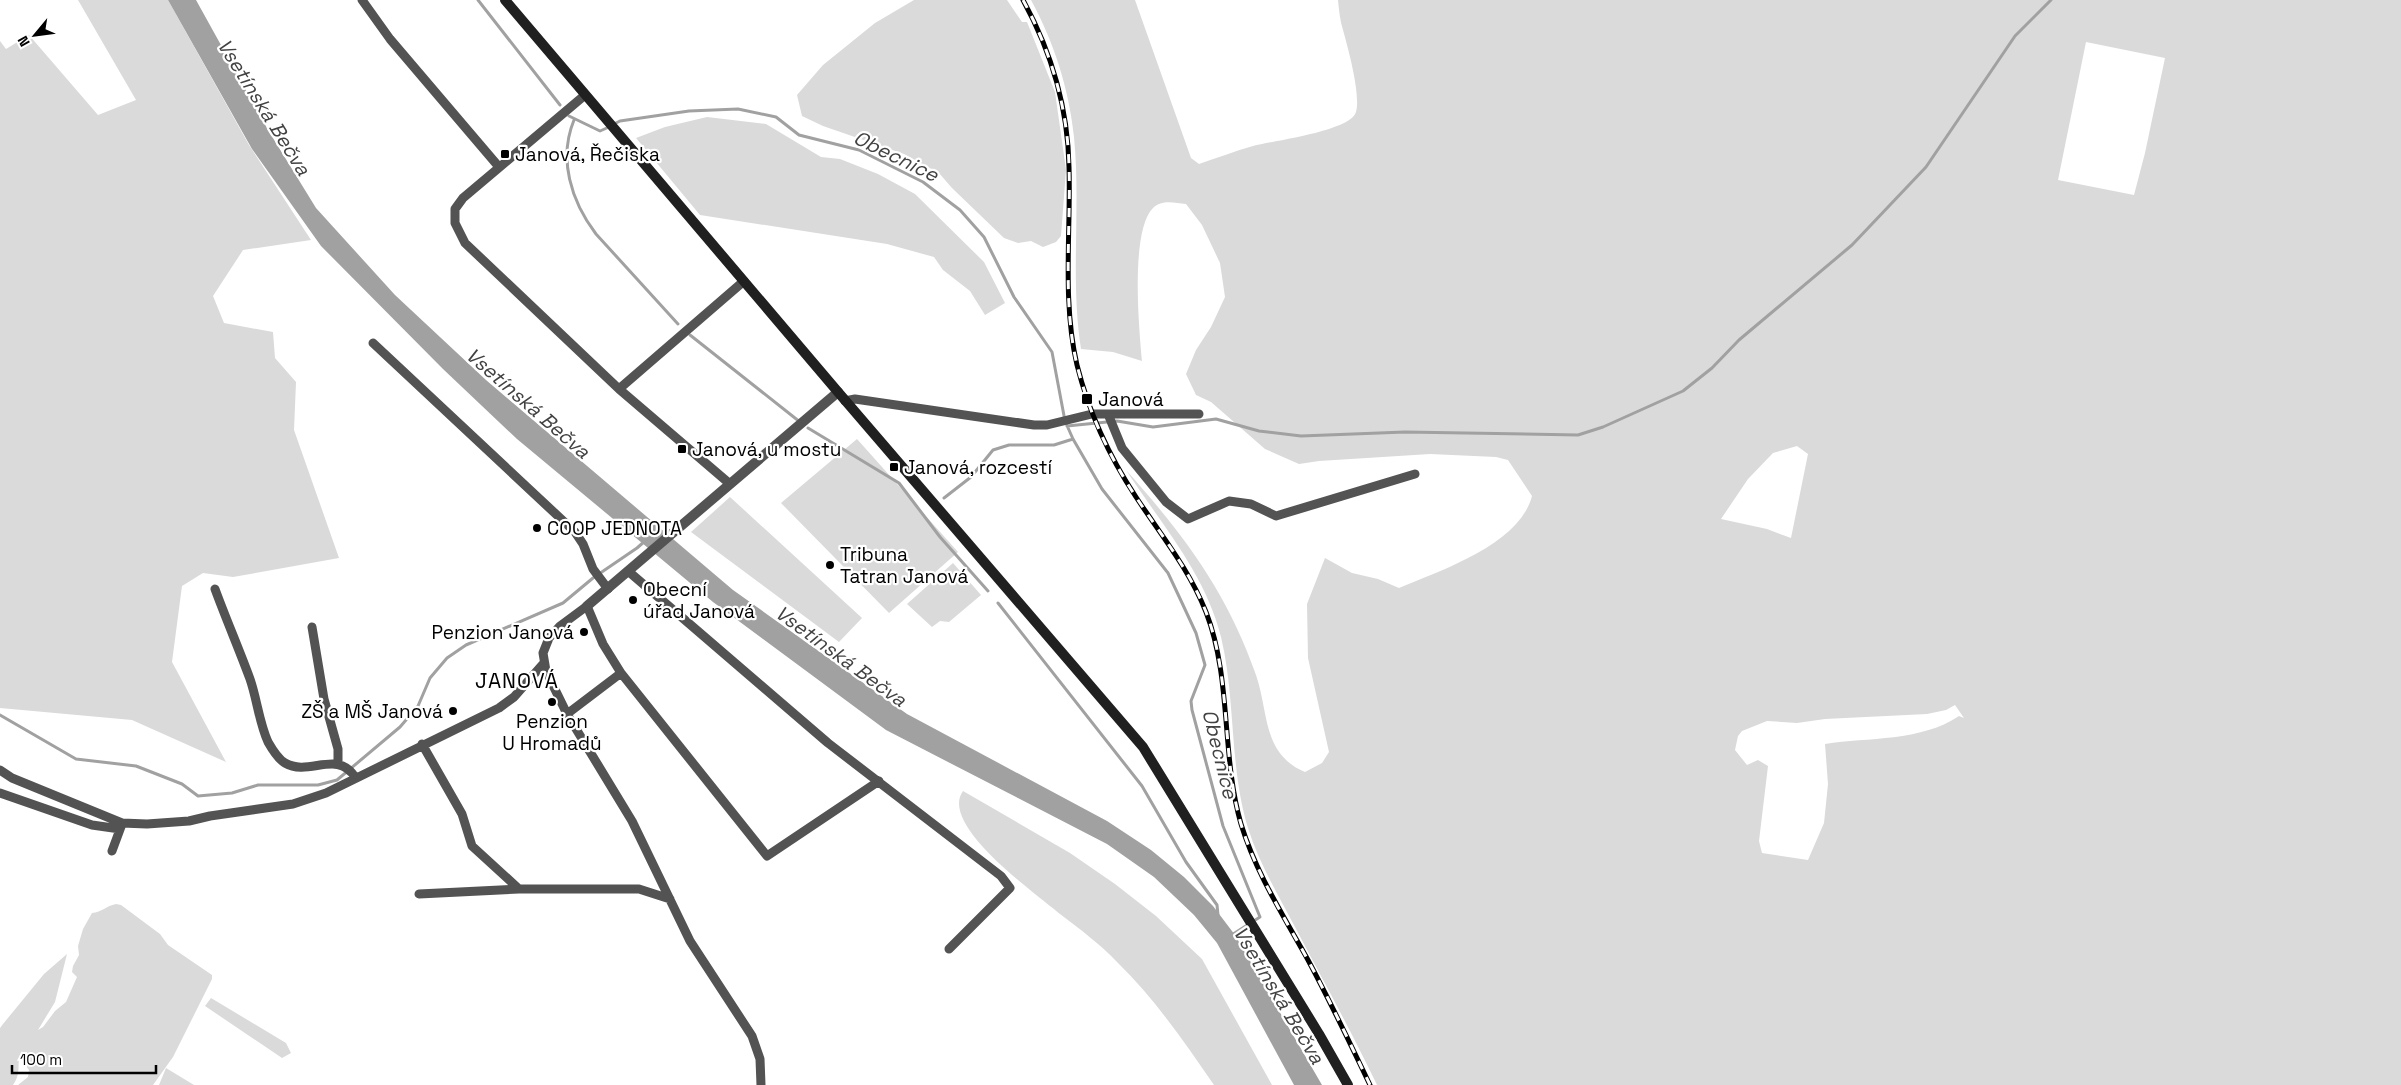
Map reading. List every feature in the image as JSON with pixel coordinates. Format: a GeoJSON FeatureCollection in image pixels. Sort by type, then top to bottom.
{"type":"FeatureCollection","features":[{"type":"Feature","properties":{"kind":"main road"},"geometry":{"type":"LineString","coordinates":[[505,0],[1143,747],[1248,917],[1348,1085]]}},
{"type":"Feature","properties":{"kind":"street"},"geometry":{"type":"LineString","coordinates":[[362,0],[390,39],[499,167]]}},
{"type":"Feature","properties":{"kind":"street"},"geometry":{"type":"LineString","coordinates":[[585,94],[459,203],[455,209],[455,217],[460,236],[527,303],[728,486]]}},
{"type":"Feature","properties":{"kind":"street"},"geometry":{"type":"LineString","coordinates":[[620,389],[744,281]]}},
{"type":"Feature","properties":{"kind":"street"},"geometry":{"type":"LineString","coordinates":[[373,343],[575,532],[583,544],[593,569],[608,590]]}},
{"type":"Feature","properties":{"kind":"street"},"geometry":{"type":"LineString","coordinates":[[761,1085],[760,1059],[752,1036],[690,942],[632,821],[567,714],[544,663],[544,649],[548,638],[560,626],[608,590],[630,568],[838,392]]}},
{"type":"Feature","properties":{"kind":"street"},"geometry":{"type":"LineString","coordinates":[[846,401],[855,399],[1034,425],[1059,422],[1092,414],[1199,414]]}},
{"type":"Feature","properties":{"kind":"street"},"geometry":{"type":"LineString","coordinates":[[1108,414],[1122,448],[1166,502],[1188,520],[1229,501],[1251,504],[1276,516],[1415,474]]}},
{"type":"Feature","properties":{"kind":"street"},"geometry":{"type":"LineString","coordinates":[[630,568],[828,743],[1001,876],[1010,888],[950,949]]}},
{"type":"Feature","properties":{"kind":"street"},"geometry":{"type":"LineString","coordinates":[[214,589],[250,680],[268,742],[279,758],[285,763],[306,767],[341,764]]}},
{"type":"Feature","properties":{"kind":"street"},"geometry":{"type":"LineString","coordinates":[[587,606],[603,644],[621,673],[768,856],[879,781]]}},
{"type":"Feature","properties":{"kind":"street"},"geometry":{"type":"LineString","coordinates":[[312,627],[324,699],[341,764],[354,775]]}},
{"type":"Feature","properties":{"kind":"street"},"geometry":{"type":"LineString","coordinates":[[0,793],[92,825],[121,826],[189,821],[210,816],[293,804],[326,793],[354,775],[504,705],[520,691],[544,663]]}},
{"type":"Feature","properties":{"kind":"street"},"geometry":{"type":"LineString","coordinates":[[567,714],[621,673]]}},
{"type":"Feature","properties":{"kind":"street"},"geometry":{"type":"LineString","coordinates":[[422,744],[462,814],[472,846],[519,889]]}},
{"type":"Feature","properties":{"kind":"street"},"geometry":{"type":"LineString","coordinates":[[0,770],[12,778],[121,826]]}},
{"type":"Feature","properties":{"kind":"street"},"geometry":{"type":"LineString","coordinates":[[112,851],[121,826]]}},
{"type":"Feature","properties":{"kind":"street"},"geometry":{"type":"LineString","coordinates":[[419,894],[519,889],[639,889],[670,899]]}},
{"type":"Feature","properties":{"kind":"shaded area"},"geometry":{"type":"Polygon","coordinates":[[[78,0],[168,0],[249,145],[311,240],[243,250],[213,296],[224,323],[273,332],[275,358],[296,382],[294,430],[339,558],[233,577],[203,573],[182,586],[172,662],[226,762],[132,720],[0,708],[0,41],[6,49],[29,35],[98,115],[136,100],[78,0]]]}},
{"type":"Feature","properties":{"kind":"shaded area"},"geometry":{"type":"Polygon","coordinates":[[[168,0],[196,0],[268,130],[316,208],[395,295],[486,380],[733,590],[907,714],[1107,821],[1151,850],[1184,877],[1213,906],[1235,935],[1322,1085],[1294,1085],[1217,943],[1194,915],[1154,877],[1107,844],[886,730],[713,602],[517,439],[443,369],[321,246],[252,149],[168,0]]]}},
{"type":"Feature","properties":{"kind":"shaded area"},"geometry":{"type":"Polygon","coordinates":[[[914,0],[1007,0],[1022,22],[1027,22],[1055,92],[1066,170],[1061,236],[1056,242],[1043,247],[1031,241],[1018,243],[1004,238],[939,173],[904,154],[823,126],[802,116],[797,95],[823,65],[875,23],[914,0]]]}},
{"type":"Feature","properties":{"kind":"shaded area"},"geometry":{"type":"Polygon","coordinates":[[[1031,0],[1135,0],[1191,158],[1199,164],[1253,146],[1326,130],[1351,119],[1356,112],[1357,95],[1351,59],[1341,23],[1338,0],[2401,0],[2401,1085],[1377,1085],[1269,879],[1252,841],[1242,805],[1238,781],[1226,660],[1214,614],[1181,550],[1126,470],[1167,518],[1202,566],[1217,591],[1232,617],[1256,675],[1269,731],[1274,743],[1281,755],[1291,764],[1305,772],[1322,763],[1329,752],[1308,658],[1307,604],[1325,558],[1352,573],[1378,579],[1399,588],[1456,564],[1495,542],[1512,529],[1524,513],[1532,496],[1508,460],[1496,457],[1430,454],[1299,464],[1265,449],[1211,402],[1196,395],[1186,374],[1196,350],[1211,327],[1225,297],[1220,263],[1202,225],[1186,204],[1169,202],[1157,205],[1146,220],[1141,237],[1138,304],[1142,361],[1113,352],[1081,349],[1076,296],[1076,163],[1072,119],[1059,66],[1031,0]],[[2086,42],[2058,180],[2134,195],[2165,58],[2086,42]],[[1797,446],[1773,453],[1748,479],[1721,519],[1767,529],[1791,538],[1808,454],[1797,446]],[[1955,705],[1946,710],[1927,714],[1825,719],[1797,723],[1767,721],[1742,731],[1738,736],[1735,750],[1747,765],[1758,760],[1768,766],[1759,841],[1762,853],[1808,860],[1824,823],[1828,784],[1825,744],[1911,734],[1944,724],[1959,716],[1964,718],[1955,705]]]}},
{"type":"Feature","properties":{"kind":"shaded area"},"geometry":{"type":"Polygon","coordinates":[[[707,117],[766,124],[821,157],[840,159],[878,174],[915,194],[984,262],[1005,303],[985,315],[970,291],[943,270],[934,257],[887,244],[700,215],[636,138],[665,127],[707,117]]]}},
{"type":"Feature","properties":{"kind":"shaded area"},"geometry":{"type":"Polygon","coordinates":[[[857,439],[958,552],[889,613],[781,503],[857,439]]]}},
{"type":"Feature","properties":{"kind":"shaded area"},"geometry":{"type":"Polygon","coordinates":[[[730,497],[862,618],[839,642],[691,532],[730,497]]]}},
{"type":"Feature","properties":{"kind":"shaded area"},"geometry":{"type":"Polygon","coordinates":[[[953,563],[981,595],[949,622],[940,621],[932,627],[907,604],[953,563]]]}},
{"type":"Feature","properties":{"kind":"shaded area"},"geometry":{"type":"Polygon","coordinates":[[[963,791],[1070,853],[1115,884],[1156,916],[1202,959],[1272,1085],[1214,1085],[1169,1022],[1132,977],[1097,944],[1013,876],[977,840],[965,822],[959,805],[963,791]]]}},
{"type":"Feature","properties":{"kind":"shaded area"},"geometry":{"type":"Polygon","coordinates":[[[116,904],[121,905],[160,934],[168,945],[212,975],[212,979],[173,1057],[153,1085],[18,1085],[28,1077],[29,1070],[25,1065],[22,1051],[19,1059],[18,1075],[13,1085],[0,1085],[0,1028],[44,974],[67,954],[55,1002],[38,1030],[43,1027],[55,1011],[66,1002],[77,977],[72,972],[73,966],[79,955],[78,946],[83,929],[92,913],[116,904]]]}},
{"type":"Feature","properties":{"kind":"shaded area"},"geometry":{"type":"Polygon","coordinates":[[[211,998],[286,1043],[291,1053],[282,1058],[205,1006],[211,998]]]}},
{"type":"Feature","properties":{"kind":"shaded area"},"geometry":{"type":"Polygon","coordinates":[[[166,1068],[194,1085],[159,1085],[166,1068]]]}},
{"type":"Feature","properties":{"kind":"waterway","name":"Obecnice"},"geometry":{"type":"LineString","coordinates":[[478,0],[560,105]]}},
{"type":"Feature","properties":{"kind":"waterway"},"geometry":{"type":"LineString","coordinates":[[1067,426],[1117,421],[1153,427],[1216,419],[1259,431],[1301,436],[1405,432],[1578,435],[1603,427],[1683,391],[1712,368],[1739,340],[1852,245],[1926,167],[2015,36],[2051,0]]}},
{"type":"Feature","properties":{"kind":"waterway","name":"Obecnice"},"geometry":{"type":"LineString","coordinates":[[614,124],[620,121],[689,111],[738,109],[776,117],[799,135],[859,150],[923,182],[960,210],[984,237],[1014,297],[1052,352],[1065,421],[1073,439],[1102,489],[1168,573],[1196,633],[1205,665],[1191,701],[1192,710],[1223,826],[1260,917],[1230,936]]}},
{"type":"Feature","properties":{"kind":"waterway","name":"Obecnice"},"geometry":{"type":"LineString","coordinates":[[569,116],[600,131],[609,127]]}},
{"type":"Feature","properties":{"kind":"waterway"},"geometry":{"type":"LineString","coordinates":[[574,120],[569,135],[567,165],[574,194],[580,208],[596,234],[678,324]]}},
{"type":"Feature","properties":{"kind":"waterway"},"geometry":{"type":"LineString","coordinates":[[690,335],[800,422]]}},
{"type":"Feature","properties":{"kind":"waterway"},"geometry":{"type":"LineString","coordinates":[[808,428],[899,483],[940,537],[988,591]]}},
{"type":"Feature","properties":{"kind":"waterway","name":"Obecnice"},"geometry":{"type":"LineString","coordinates":[[944,498],[971,477],[993,450],[1009,445],[1054,445],[1073,439]]}},
{"type":"Feature","properties":{"kind":"waterway"},"geometry":{"type":"LineString","coordinates":[[0,715],[76,759],[136,766],[182,784],[198,796],[232,793],[258,785],[318,785],[337,780],[400,727],[418,706],[430,678],[447,658],[466,645],[563,603],[593,578],[645,541]]}},
{"type":"Feature","properties":{"kind":"waterway"},"geometry":{"type":"LineString","coordinates":[[998,603],[1142,786],[1186,862],[1217,905],[1218,915]]}},
{"type":"Feature","properties":{"kind":"railway"},"geometry":{"type":"LineString","coordinates":[[1023,0],[1050,60],[1065,124],[1069,167],[1068,291],[1072,341],[1087,400],[1117,466],[1183,567],[1206,612],[1220,664],[1235,798],[1247,842],[1262,877],[1316,975],[1370,1085]]}},
{"type":"Feature","properties":{"kind":"place","name":"Janová, Řečiska"},"geometry":{"type":"Point","coordinates":[505,154]}},
{"type":"Feature","properties":{"kind":"place","name":"Janová"},"geometry":{"type":"Point","coordinates":[1087,399]}},
{"type":"Feature","properties":{"kind":"place","name":"Janová, u mostu"},"geometry":{"type":"Point","coordinates":[682,449]}},
{"type":"Feature","properties":{"kind":"place","name":"Janová, rozcestí"},"geometry":{"type":"Point","coordinates":[894,467]}},
{"type":"Feature","properties":{"kind":"place","name":"COOP JEDNOTA"},"geometry":{"type":"Point","coordinates":[537,528]}},
{"type":"Feature","properties":{"kind":"place","name":"Tribuna Tatran Janová"},"geometry":{"type":"Point","coordinates":[830,565]}},
{"type":"Feature","properties":{"kind":"place","name":"Obecní úřad Janová"},"geometry":{"type":"Point","coordinates":[633,600]}},
{"type":"Feature","properties":{"kind":"place","name":"Penzion Janová"},"geometry":{"type":"Point","coordinates":[584,632]}},
{"type":"Feature","properties":{"kind":"place","name":"Penzion U Hromadů"},"geometry":{"type":"Point","coordinates":[552,702]}},
{"type":"Feature","properties":{"kind":"place","name":"ZŠ a MŠ Janová"},"geometry":{"type":"Point","coordinates":[453,711]}},
{"type":"Feature","properties":{"kind":"district","name":"JANOVÁ"},"geometry":{"type":"Point","coordinates":[517,680]}},
{"type":"Feature","properties":{"kind":"water label","name":"Vsetínská Bečva"},"geometry":{"type":"Point","coordinates":[264,107]}},
{"type":"Feature","properties":{"kind":"water label","name":"Vsetínská Bečva"},"geometry":{"type":"Point","coordinates":[528,403]}},
{"type":"Feature","properties":{"kind":"water label","name":"Vsetínská Bečva"},"geometry":{"type":"Point","coordinates":[841,656]}},
{"type":"Feature","properties":{"kind":"water label","name":"Vsetínská Bečva"},"geometry":{"type":"Point","coordinates":[1279,995]}}]}
